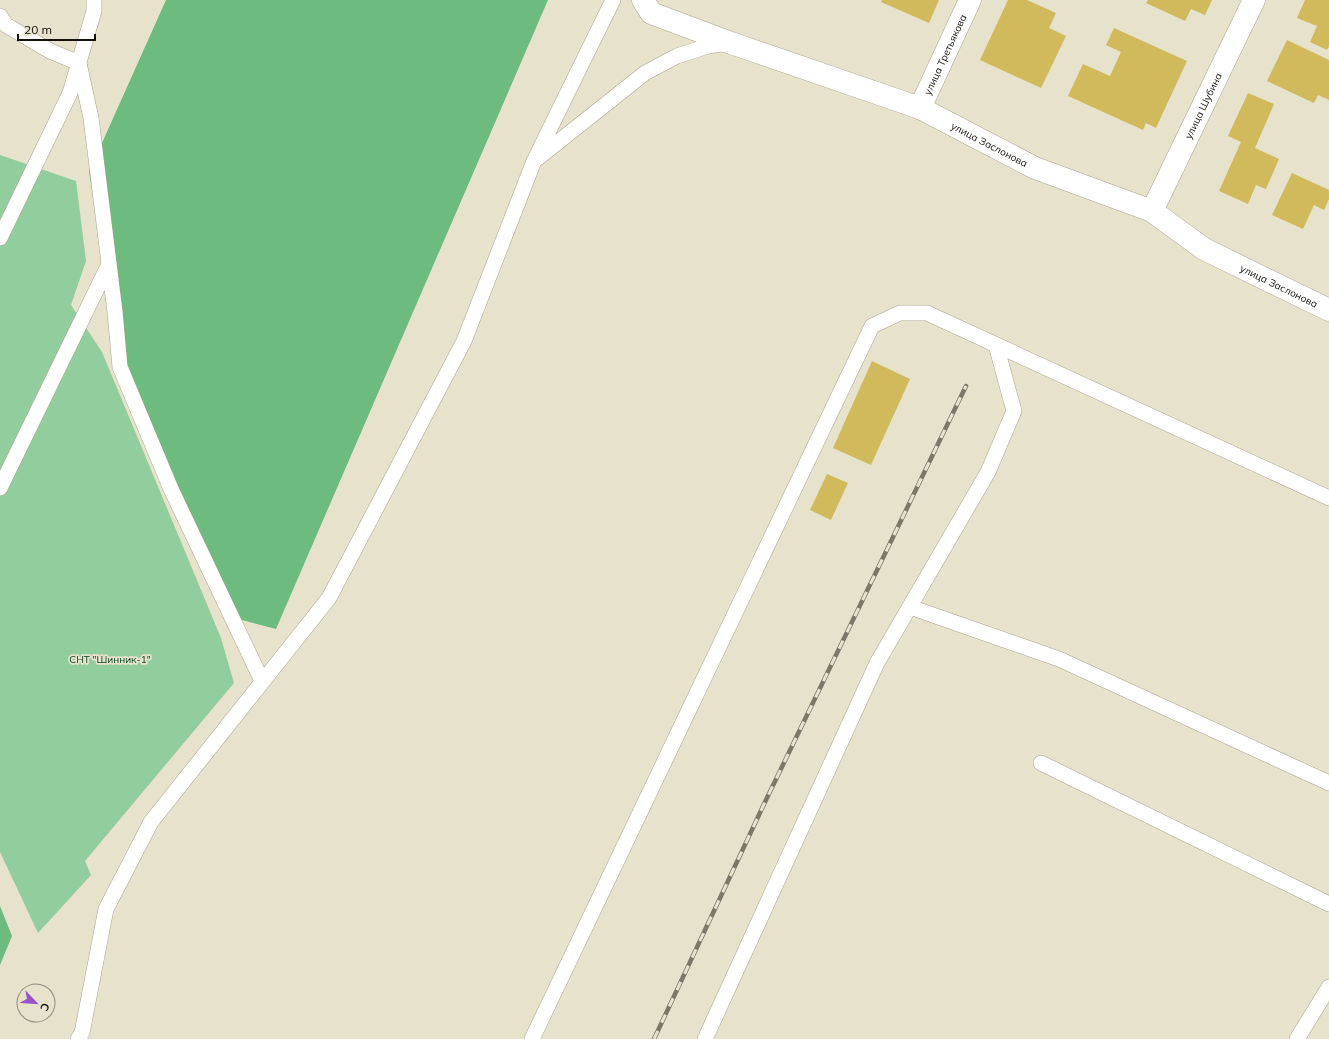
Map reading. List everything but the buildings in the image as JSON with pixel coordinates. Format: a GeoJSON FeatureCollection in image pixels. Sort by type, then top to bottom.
{"type":"FeatureCollection","features":[{"type":"Feature","properties":{"kind":"street","name":"улица Заслонова"},"geometry":{"type":"LineString","coordinates":[[643,0],[651,13],[731,43],[920,108],[1035,168],[1152,211],[1204,249],[1329,310]]}},
{"type":"Feature","properties":{"kind":"street","name":"улица Третьякова"},"geometry":{"type":"LineString","coordinates":[[920,108],[970,0]]}},
{"type":"Feature","properties":{"kind":"street","name":"улица Шубина"},"geometry":{"type":"LineString","coordinates":[[1152,211],[1254,0]]}},
{"type":"Feature","properties":{"kind":"lane"},"geometry":{"type":"LineString","coordinates":[[0,238],[70,93],[94,11],[94,0]]}},
{"type":"Feature","properties":{"kind":"lane"},"geometry":{"type":"LineString","coordinates":[[78,1039],[82,1033],[106,908],[151,822],[329,598],[464,341],[534,161],[613,0]]}},
{"type":"Feature","properties":{"kind":"lane"},"geometry":{"type":"LineString","coordinates":[[2,24],[50,51],[79,62]]}},
{"type":"Feature","properties":{"kind":"lane"},"geometry":{"type":"LineString","coordinates":[[534,161],[645,73],[677,56],[708,46],[731,43]]}},
{"type":"Feature","properties":{"kind":"lane"},"geometry":{"type":"LineString","coordinates":[[79,62],[91,118],[120,367],[171,488],[262,681]]}},
{"type":"Feature","properties":{"kind":"lane"},"geometry":{"type":"LineString","coordinates":[[0,488],[109,264]]}},
{"type":"Feature","properties":{"kind":"lane"},"geometry":{"type":"LineString","coordinates":[[532,1039],[872,326],[900,313],[927,313],[1329,498]]}},
{"type":"Feature","properties":{"kind":"lane"},"geometry":{"type":"LineString","coordinates":[[705,1039],[877,663],[988,472],[1014,412],[996,345]]}},
{"type":"Feature","properties":{"kind":"lane"},"geometry":{"type":"LineString","coordinates":[[910,607],[1059,659],[1329,783]]}},
{"type":"Feature","properties":{"kind":"lane"},"geometry":{"type":"LineString","coordinates":[[1041,763],[1329,904]]}},
{"type":"Feature","properties":{"kind":"lane"},"geometry":{"type":"LineString","coordinates":[[1297,1039],[1329,987]]}},
{"type":"Feature","properties":{"kind":"green space"},"geometry":{"type":"Polygon","coordinates":[[[166,0],[548,0],[276,629],[227,616],[120,355],[89,172],[166,0]]]}},
{"type":"Feature","properties":{"kind":"green space","name":"СНТ \"Шинник-1\""},"geometry":{"type":"Polygon","coordinates":[[[0,155],[76,181],[86,261],[71,305],[102,352],[221,638],[234,683],[85,861],[91,875],[38,933],[0,852],[0,155]]]}},
{"type":"Feature","properties":{"kind":"green space"},"geometry":{"type":"Polygon","coordinates":[[[0,906],[12,936],[0,965],[0,906]]]}},
{"type":"Feature","properties":{"kind":"railway"},"geometry":{"type":"LineString","coordinates":[[654,1039],[765,802],[966,386]]}}]}
